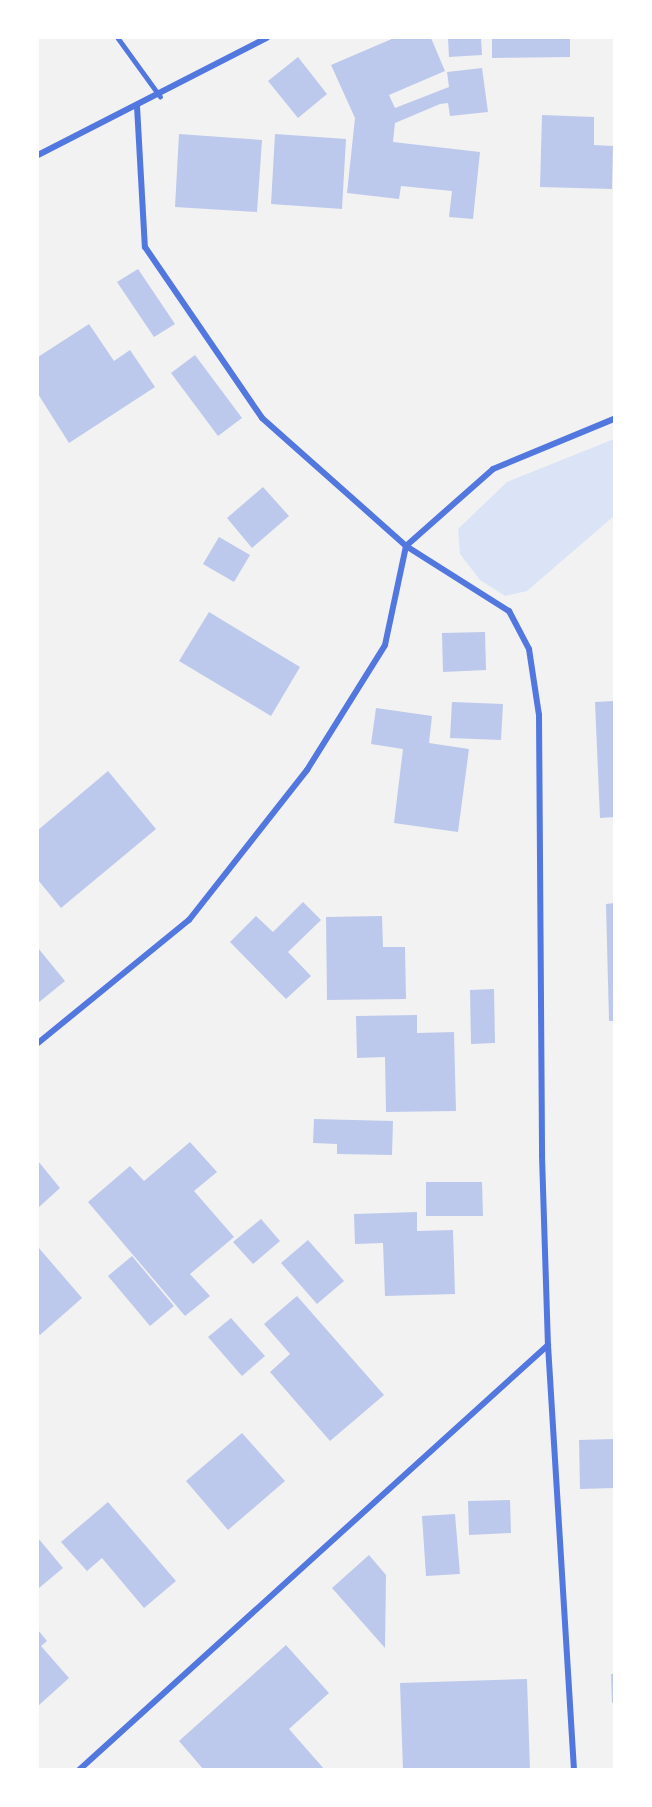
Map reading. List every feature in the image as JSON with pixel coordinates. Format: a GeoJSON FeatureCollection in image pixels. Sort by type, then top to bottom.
{"type":"FeatureCollection","features":[{"type":"Feature","properties":{"kind":"street"},"geometry":{"type":"LineString","coordinates":[[38,155],[160,96],[267,38]]}},
{"type":"Feature","properties":{"kind":"street"},"geometry":{"type":"LineString","coordinates":[[137,106],[145,246],[262,418],[406,546],[509,611],[529,650],[539,715],[542,1156],[548,1345],[574,1770]]}},
{"type":"Feature","properties":{"kind":"street"},"geometry":{"type":"LineString","coordinates":[[38,1042],[189,920],[307,770],[385,645],[406,546],[494,469],[615,419]]}},
{"type":"Feature","properties":{"kind":"street"},"geometry":{"type":"LineString","coordinates":[[79,1770],[548,1345]]}},
{"type":"Feature","properties":{"kind":"lane"},"geometry":{"type":"LineString","coordinates":[[118,38],[160,96]]}},
{"type":"Feature","properties":{"kind":"shaded area"},"geometry":{"type":"Polygon","coordinates":[[[614,439],[614,516],[527,591],[505,596],[480,580],[460,554],[458,529],[507,482],[614,439]]]}},
{"type":"Feature","properties":{"kind":"building"},"geometry":{"type":"Polygon","coordinates":[[[394,38],[431,38],[445,71],[389,95],[395,108],[449,87],[447,72],[482,68],[488,112],[450,116],[448,103],[440,104],[395,123],[393,142],[480,152],[473,219],[449,217],[452,191],[401,186],[399,199],[347,193],[355,118],[331,65],[394,38]]]}},
{"type":"Feature","properties":{"kind":"building"},"geometry":{"type":"Polygon","coordinates":[[[448,38],[481,38],[482,55],[449,57],[448,38]]]}},
{"type":"Feature","properties":{"kind":"building"},"geometry":{"type":"Polygon","coordinates":[[[492,38],[570,38],[570,57],[492,58],[492,38]]]}},
{"type":"Feature","properties":{"kind":"building"},"geometry":{"type":"Polygon","coordinates":[[[298,57],[327,94],[298,118],[268,81],[298,57]]]}},
{"type":"Feature","properties":{"kind":"building"},"geometry":{"type":"Polygon","coordinates":[[[542,115],[594,117],[594,145],[613,146],[612,189],[540,187],[542,115]]]}},
{"type":"Feature","properties":{"kind":"building"},"geometry":{"type":"Polygon","coordinates":[[[179,134],[262,140],[257,212],[175,207],[179,134]]]}},
{"type":"Feature","properties":{"kind":"building"},"geometry":{"type":"Polygon","coordinates":[[[275,134],[346,139],[342,209],[271,204],[275,134]]]}},
{"type":"Feature","properties":{"kind":"building"},"geometry":{"type":"Polygon","coordinates":[[[138,269],[175,324],[154,337],[117,282],[138,269]]]}},
{"type":"Feature","properties":{"kind":"building"},"geometry":{"type":"Polygon","coordinates":[[[89,324],[114,361],[130,350],[155,387],[69,443],[38,394],[38,357],[89,324]]]}},
{"type":"Feature","properties":{"kind":"building"},"geometry":{"type":"Polygon","coordinates":[[[195,355],[242,418],[218,436],[171,373],[195,355]]]}},
{"type":"Feature","properties":{"kind":"building"},"geometry":{"type":"Polygon","coordinates":[[[263,487],[289,516],[252,548],[227,518],[263,487]]]}},
{"type":"Feature","properties":{"kind":"building"},"geometry":{"type":"Polygon","coordinates":[[[219,537],[250,555],[234,582],[203,564],[219,537]]]}},
{"type":"Feature","properties":{"kind":"building"},"geometry":{"type":"Polygon","coordinates":[[[209,612],[300,667],[271,716],[179,661],[209,612]]]}},
{"type":"Feature","properties":{"kind":"building"},"geometry":{"type":"Polygon","coordinates":[[[485,632],[486,670],[443,672],[442,633],[485,632]]]}},
{"type":"Feature","properties":{"kind":"building"},"geometry":{"type":"Polygon","coordinates":[[[614,701],[614,817],[600,818],[595,702],[614,701]]]}},
{"type":"Feature","properties":{"kind":"building"},"geometry":{"type":"Polygon","coordinates":[[[452,702],[503,704],[501,740],[450,738],[452,702]]]}},
{"type":"Feature","properties":{"kind":"building"},"geometry":{"type":"Polygon","coordinates":[[[376,708],[432,716],[429,743],[469,749],[458,832],[394,823],[403,749],[371,744],[376,708]]]}},
{"type":"Feature","properties":{"kind":"building"},"geometry":{"type":"Polygon","coordinates":[[[108,771],[156,829],[61,908],[38,880],[38,830],[108,771]]]}},
{"type":"Feature","properties":{"kind":"building"},"geometry":{"type":"Polygon","coordinates":[[[303,902],[321,920],[288,952],[311,976],[286,999],[230,942],[256,916],[273,932],[303,902]]]}},
{"type":"Feature","properties":{"kind":"building"},"geometry":{"type":"Polygon","coordinates":[[[614,903],[614,1021],[609,1021],[606,904],[614,903]]]}},
{"type":"Feature","properties":{"kind":"building"},"geometry":{"type":"Polygon","coordinates":[[[382,916],[383,947],[405,947],[406,999],[327,1000],[326,917],[382,916]]]}},
{"type":"Feature","properties":{"kind":"building"},"geometry":{"type":"Polygon","coordinates":[[[38,948],[65,981],[38,1003],[38,948]]]}},
{"type":"Feature","properties":{"kind":"building"},"geometry":{"type":"Polygon","coordinates":[[[494,989],[495,1043],[471,1044],[470,990],[494,989]]]}},
{"type":"Feature","properties":{"kind":"building"},"geometry":{"type":"Polygon","coordinates":[[[417,1015],[417,1033],[454,1032],[456,1111],[386,1112],[385,1057],[357,1058],[356,1016],[417,1015]]]}},
{"type":"Feature","properties":{"kind":"building"},"geometry":{"type":"Polygon","coordinates":[[[314,1119],[393,1121],[392,1155],[337,1154],[337,1144],[313,1143],[314,1119]]]}},
{"type":"Feature","properties":{"kind":"building"},"geometry":{"type":"Polygon","coordinates":[[[190,1142],[217,1172],[194,1191],[234,1237],[190,1274],[210,1296],[185,1316],[88,1202],[130,1166],[144,1181],[190,1142]]]}},
{"type":"Feature","properties":{"kind":"building"},"geometry":{"type":"Polygon","coordinates":[[[38,1161],[60,1188],[38,1208],[38,1161]]]}},
{"type":"Feature","properties":{"kind":"building"},"geometry":{"type":"Polygon","coordinates":[[[426,1182],[482,1182],[483,1216],[426,1216],[426,1182]]]}},
{"type":"Feature","properties":{"kind":"building"},"geometry":{"type":"Polygon","coordinates":[[[417,1212],[417,1231],[453,1230],[455,1294],[385,1296],[383,1243],[355,1244],[354,1214],[417,1212]]]}},
{"type":"Feature","properties":{"kind":"building"},"geometry":{"type":"Polygon","coordinates":[[[261,1219],[280,1241],[253,1264],[233,1242],[261,1219]]]}},
{"type":"Feature","properties":{"kind":"building"},"geometry":{"type":"Polygon","coordinates":[[[308,1240],[344,1281],[317,1304],[281,1263],[308,1240]]]}},
{"type":"Feature","properties":{"kind":"building"},"geometry":{"type":"Polygon","coordinates":[[[38,1247],[82,1298],[40,1335],[38,1332],[38,1247]]]}},
{"type":"Feature","properties":{"kind":"building"},"geometry":{"type":"Polygon","coordinates":[[[132,1256],[174,1306],[150,1326],[108,1276],[132,1256]]]}},
{"type":"Feature","properties":{"kind":"building"},"geometry":{"type":"Polygon","coordinates":[[[297,1296],[384,1395],[330,1441],[270,1372],[290,1354],[264,1324],[297,1296]]]}},
{"type":"Feature","properties":{"kind":"building"},"geometry":{"type":"Polygon","coordinates":[[[231,1318],[265,1356],[242,1376],[208,1337],[231,1318]]]}},
{"type":"Feature","properties":{"kind":"building"},"geometry":{"type":"Polygon","coordinates":[[[242,1433],[285,1481],[228,1530],[186,1481],[242,1433]]]}},
{"type":"Feature","properties":{"kind":"building"},"geometry":{"type":"Polygon","coordinates":[[[614,1439],[614,1488],[580,1489],[579,1440],[614,1439]]]}},
{"type":"Feature","properties":{"kind":"building"},"geometry":{"type":"Polygon","coordinates":[[[510,1500],[511,1533],[469,1535],[468,1501],[510,1500]]]}},
{"type":"Feature","properties":{"kind":"building"},"geometry":{"type":"Polygon","coordinates":[[[108,1502],[176,1581],[144,1608],[102,1558],[87,1571],[61,1542],[108,1502]]]}},
{"type":"Feature","properties":{"kind":"building"},"geometry":{"type":"Polygon","coordinates":[[[455,1514],[460,1574],[426,1576],[422,1516],[455,1514]]]}},
{"type":"Feature","properties":{"kind":"building"},"geometry":{"type":"Polygon","coordinates":[[[38,1538],[63,1568],[39,1588],[38,1587],[38,1538]]]}},
{"type":"Feature","properties":{"kind":"building"},"geometry":{"type":"Polygon","coordinates":[[[369,1555],[386,1575],[385,1648],[332,1588],[369,1555]]]}},
{"type":"Feature","properties":{"kind":"building"},"geometry":{"type":"Polygon","coordinates":[[[38,1630],[47,1641],[41,1646],[69,1678],[38,1706],[38,1630]]]}},
{"type":"Feature","properties":{"kind":"building"},"geometry":{"type":"Polygon","coordinates":[[[286,1645],[329,1693],[289,1729],[325,1770],[204,1770],[179,1741],[286,1645]]]}},
{"type":"Feature","properties":{"kind":"building"},"geometry":{"type":"Polygon","coordinates":[[[611,1674],[614,1674],[614,1702],[612,1703],[611,1674]]]}},
{"type":"Feature","properties":{"kind":"building"},"geometry":{"type":"Polygon","coordinates":[[[527,1679],[530,1770],[403,1770],[400,1683],[527,1679]]]}}]}
